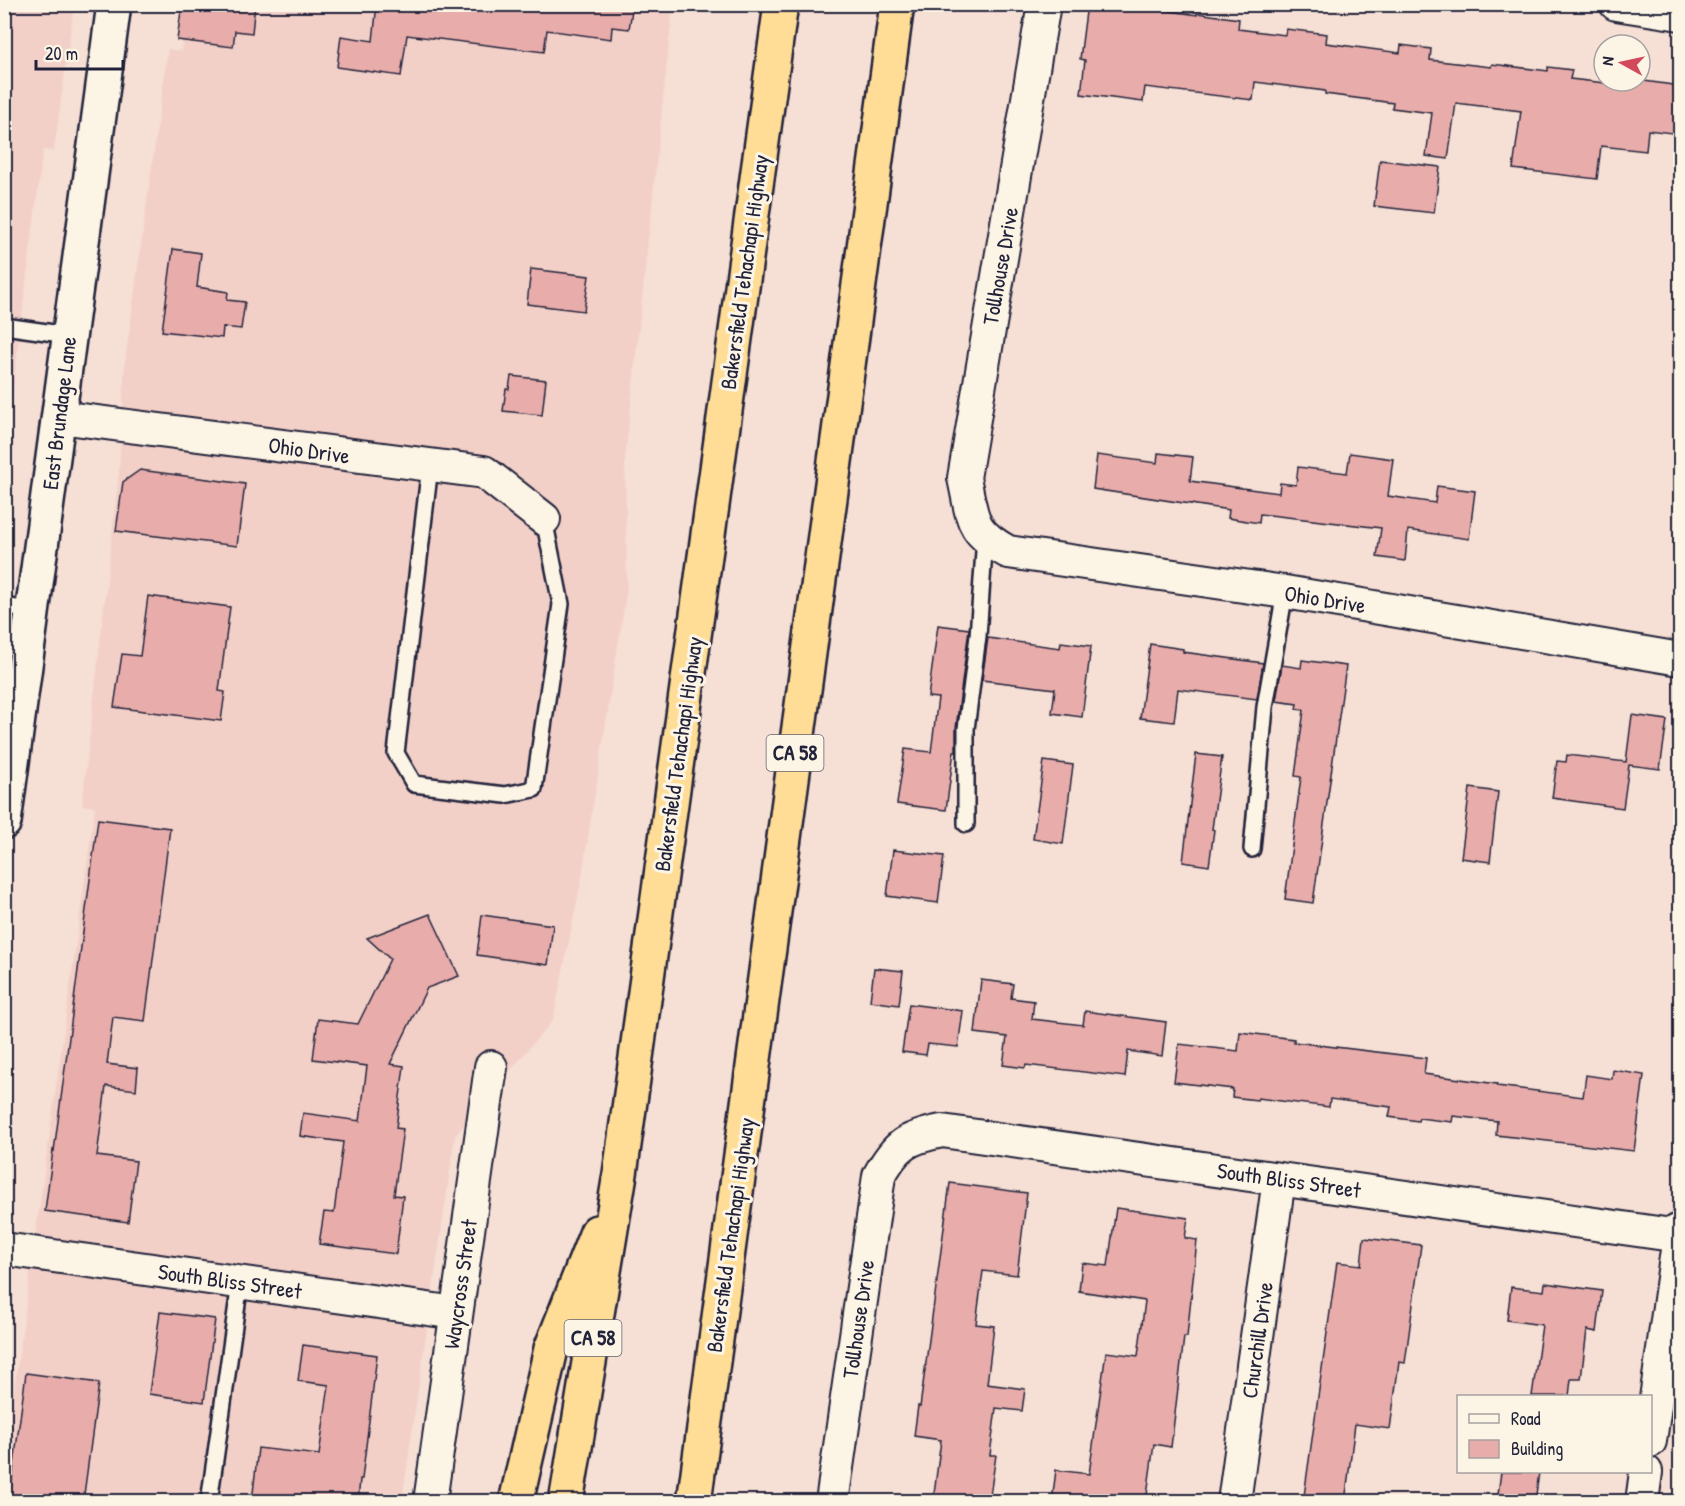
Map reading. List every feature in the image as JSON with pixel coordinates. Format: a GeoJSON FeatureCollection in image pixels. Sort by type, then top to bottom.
{"type":"FeatureCollection","features":[{"type":"Feature","properties":{"kind":"highway","name":"Bakersfield Tehachapi Highway"},"geometry":{"type":"LineString","coordinates":[[567,1502],[620,1174],[781,4]]}},
{"type":"Feature","properties":{"kind":"highway","name":"Bakersfield Tehachapi Highway"},"geometry":{"type":"LineString","coordinates":[[694,1502],[897,4]]}},
{"type":"Feature","properties":{"kind":"highway"},"geometry":{"type":"LineString","coordinates":[[516,1502],[551,1348],[620,1174]]}},
{"type":"Feature","properties":{"kind":"highway"},"geometry":{"type":"LineString","coordinates":[[711,1502],[728,1245]]}},
{"type":"Feature","properties":{"kind":"main road","name":"East Brundage Lane"},"geometry":{"type":"LineString","coordinates":[[4,822],[19,608],[59,417],[68,334],[114,4]]}},
{"type":"Feature","properties":{"kind":"street","name":"Tollhouse Drive"},"geometry":{"type":"LineString","coordinates":[[980,532],[964,478],[1044,4]]}},
{"type":"Feature","properties":{"kind":"street"},"geometry":{"type":"LineString","coordinates":[[1616,4],[1680,14]]}},
{"type":"Feature","properties":{"kind":"street","name":"Ohio Drive"},"geometry":{"type":"LineString","coordinates":[[59,417],[484,472],[544,519]]}},
{"type":"Feature","properties":{"kind":"street","name":"Ohio Drive"},"geometry":{"type":"LineString","coordinates":[[980,532],[989,542],[1008,552],[1285,592],[1680,658]]}},
{"type":"Feature","properties":{"kind":"street","name":"Waycross Street"},"geometry":{"type":"LineString","coordinates":[[430,1502],[491,1067]]}},
{"type":"Feature","properties":{"kind":"street","name":"South Bliss Street"},"geometry":{"type":"LineString","coordinates":[[902,1145],[919,1135],[942,1131],[1279,1179],[1680,1232]]}},
{"type":"Feature","properties":{"kind":"street","name":"Tollhouse Drive"},"geometry":{"type":"LineString","coordinates":[[832,1502],[879,1176],[890,1156],[902,1145]]}},
{"type":"Feature","properties":{"kind":"street","name":"Churchill Drive"},"geometry":{"type":"LineString","coordinates":[[1234,1502],[1279,1179]]}},
{"type":"Feature","properties":{"kind":"street"},"geometry":{"type":"LineString","coordinates":[[1652,1428],[1680,1232]]}},
{"type":"Feature","properties":{"kind":"street","name":"South Bliss Street"},"geometry":{"type":"LineString","coordinates":[[4,1249],[456,1313]]}},
{"type":"Feature","properties":{"kind":"street"},"geometry":{"type":"LineString","coordinates":[[1642,1502],[1646,1473]]}},
{"type":"Feature","properties":{"kind":"lane"},"geometry":{"type":"LineString","coordinates":[[4,326],[68,334]]}},
{"type":"Feature","properties":{"kind":"lane"},"geometry":{"type":"LineString","coordinates":[[430,466],[396,753],[414,784],[505,795],[534,789],[561,604],[544,519]]}},
{"type":"Feature","properties":{"kind":"lane"},"geometry":{"type":"LineString","coordinates":[[966,824],[966,729],[978,636],[980,532]]}},
{"type":"Feature","properties":{"kind":"lane"},"geometry":{"type":"LineString","coordinates":[[1252,849],[1265,707],[1285,592]]}},
{"type":"Feature","properties":{"kind":"lane"},"geometry":{"type":"LineString","coordinates":[[209,1502],[240,1283]]}},
{"type":"Feature","properties":{"kind":"shaded area"},"geometry":{"type":"Polygon","coordinates":[[[5,5],[74,5],[54,151],[43,150],[5,449],[5,5]]]}},
{"type":"Feature","properties":{"kind":"shaded area"},"geometry":{"type":"Polygon","coordinates":[[[187,5],[673,5],[625,459],[627,588],[582,876],[553,1020],[455,1136],[402,1501],[5,1502],[5,1455],[95,807],[82,805],[119,472],[125,362],[168,49],[181,51],[187,5]]]}},
{"type":"Feature","properties":{"kind":"building"},"geometry":{"type":"Polygon","coordinates":[[[182,4],[255,4],[252,33],[235,31],[233,47],[177,40],[182,4]]]}},
{"type":"Feature","properties":{"kind":"building"},"geometry":{"type":"Polygon","coordinates":[[[377,4],[633,4],[629,29],[612,27],[611,39],[547,30],[544,52],[407,35],[401,76],[337,67],[341,36],[373,41],[377,4]]]}},
{"type":"Feature","properties":{"kind":"building"},"geometry":{"type":"Polygon","coordinates":[[[1087,4],[1120,4],[1197,15],[1197,13],[1239,19],[1238,29],[1285,35],[1286,29],[1327,34],[1326,43],[1400,53],[1401,45],[1431,49],[1430,60],[1491,67],[1492,64],[1548,71],[1548,67],[1572,70],[1570,79],[1592,81],[1592,93],[1652,93],[1652,82],[1680,86],[1680,134],[1648,130],[1646,151],[1601,146],[1597,179],[1513,169],[1521,111],[1456,103],[1448,159],[1426,156],[1432,113],[1392,108],[1393,103],[1325,94],[1325,91],[1255,82],[1253,100],[1145,87],[1143,102],[1081,94],[1085,60],[1080,59],[1087,4]]]}},
{"type":"Feature","properties":{"kind":"building"},"geometry":{"type":"Polygon","coordinates":[[[1380,160],[1440,167],[1434,213],[1374,206],[1380,160]]]}},
{"type":"Feature","properties":{"kind":"building"},"geometry":{"type":"Polygon","coordinates":[[[173,249],[201,253],[197,287],[228,292],[227,300],[245,302],[241,329],[223,327],[222,338],[162,331],[173,249]]]}},
{"type":"Feature","properties":{"kind":"building"},"geometry":{"type":"Polygon","coordinates":[[[531,269],[589,276],[584,311],[527,304],[531,269]]]}},
{"type":"Feature","properties":{"kind":"building"},"geometry":{"type":"Polygon","coordinates":[[[511,376],[546,380],[542,415],[503,411],[506,389],[509,389],[511,376]]]}},
{"type":"Feature","properties":{"kind":"building"},"geometry":{"type":"Polygon","coordinates":[[[1158,453],[1193,457],[1190,481],[1279,493],[1280,483],[1296,485],[1298,467],[1347,473],[1350,453],[1393,459],[1388,496],[1435,503],[1437,486],[1475,491],[1469,539],[1408,530],[1405,561],[1377,557],[1381,528],[1260,514],[1259,523],[1228,518],[1229,510],[1093,489],[1097,455],[1157,463],[1158,453]]]}},
{"type":"Feature","properties":{"kind":"building"},"geometry":{"type":"Polygon","coordinates":[[[140,470],[245,484],[237,546],[116,531],[123,482],[140,470]]]}},
{"type":"Feature","properties":{"kind":"building"},"geometry":{"type":"Polygon","coordinates":[[[148,596],[230,607],[219,691],[225,692],[221,721],[114,707],[122,654],[140,656],[148,596]]]}},
{"type":"Feature","properties":{"kind":"building"},"geometry":{"type":"Polygon","coordinates":[[[938,625],[969,629],[956,728],[956,751],[954,751],[946,810],[897,804],[905,749],[931,752],[938,698],[928,697],[938,625]]]}},
{"type":"Feature","properties":{"kind":"building"},"geometry":{"type":"Polygon","coordinates":[[[988,638],[1060,648],[1061,642],[1091,646],[1082,717],[1052,713],[1055,689],[982,680],[988,638]]]}},
{"type":"Feature","properties":{"kind":"building"},"geometry":{"type":"Polygon","coordinates":[[[1150,644],[1183,649],[1183,652],[1263,663],[1257,699],[1178,689],[1174,722],[1140,718],[1150,644]]]}},
{"type":"Feature","properties":{"kind":"building"},"geometry":{"type":"Polygon","coordinates":[[[1302,660],[1346,666],[1313,903],[1285,899],[1301,777],[1295,776],[1304,710],[1296,709],[1297,704],[1276,701],[1282,665],[1301,668],[1302,660]]]}},
{"type":"Feature","properties":{"kind":"building"},"geometry":{"type":"Polygon","coordinates":[[[1632,715],[1667,720],[1660,769],[1629,765],[1623,808],[1552,798],[1557,761],[1566,762],[1567,755],[1626,762],[1632,715]]]}},
{"type":"Feature","properties":{"kind":"building"},"geometry":{"type":"Polygon","coordinates":[[[1196,754],[1222,757],[1209,866],[1183,862],[1196,754]]]}},
{"type":"Feature","properties":{"kind":"building"},"geometry":{"type":"Polygon","coordinates":[[[1044,761],[1073,765],[1063,844],[1033,839],[1044,761]]]}},
{"type":"Feature","properties":{"kind":"building"},"geometry":{"type":"Polygon","coordinates":[[[1470,788],[1498,792],[1490,862],[1461,858],[1470,788]]]}},
{"type":"Feature","properties":{"kind":"building"},"geometry":{"type":"Polygon","coordinates":[[[98,819],[170,828],[145,1021],[113,1017],[107,1064],[138,1068],[136,1090],[106,1086],[97,1156],[136,1161],[128,1222],[45,1211],[98,819]]]}},
{"type":"Feature","properties":{"kind":"building"},"geometry":{"type":"Polygon","coordinates":[[[893,850],[944,856],[938,903],[887,896],[893,850]]]}},
{"type":"Feature","properties":{"kind":"building"},"geometry":{"type":"Polygon","coordinates":[[[430,914],[459,976],[427,988],[390,1064],[404,1066],[396,1128],[403,1129],[394,1195],[403,1196],[396,1254],[319,1244],[324,1212],[334,1213],[343,1142],[300,1136],[303,1113],[360,1121],[367,1066],[313,1059],[318,1019],[358,1024],[390,959],[367,938],[430,914]]]}},
{"type":"Feature","properties":{"kind":"building"},"geometry":{"type":"Polygon","coordinates":[[[482,915],[553,925],[548,965],[477,955],[482,915]]]}},
{"type":"Feature","properties":{"kind":"building"},"geometry":{"type":"Polygon","coordinates":[[[874,968],[903,971],[899,1005],[870,1001],[874,968]]]}},
{"type":"Feature","properties":{"kind":"building"},"geometry":{"type":"Polygon","coordinates":[[[981,980],[1013,984],[1011,998],[1034,1001],[1032,1019],[1083,1025],[1085,1011],[1166,1022],[1162,1056],[1128,1051],[1125,1077],[1026,1065],[1025,1068],[1003,1065],[1007,1037],[975,1033],[981,980]]]}},
{"type":"Feature","properties":{"kind":"building"},"geometry":{"type":"Polygon","coordinates":[[[909,1004],[963,1011],[958,1047],[928,1044],[926,1055],[902,1052],[909,1004]]]}},
{"type":"Feature","properties":{"kind":"building"},"geometry":{"type":"Polygon","coordinates":[[[1240,1032],[1294,1039],[1294,1042],[1426,1058],[1424,1074],[1583,1097],[1586,1075],[1612,1079],[1613,1070],[1644,1075],[1634,1151],[1496,1135],[1497,1121],[1453,1116],[1452,1122],[1419,1118],[1418,1121],[1389,1117],[1391,1107],[1330,1099],[1329,1107],[1258,1098],[1257,1100],[1232,1097],[1233,1089],[1174,1082],[1179,1044],[1238,1051],[1240,1032]]]}},
{"type":"Feature","properties":{"kind":"building"},"geometry":{"type":"Polygon","coordinates":[[[950,1183],[1027,1193],[1017,1275],[983,1271],[976,1324],[994,1326],[987,1384],[1025,1389],[1022,1411],[996,1408],[990,1455],[996,1455],[989,1502],[933,1502],[941,1440],[914,1436],[918,1406],[920,1407],[950,1183]]]}},
{"type":"Feature","properties":{"kind":"building"},"geometry":{"type":"Polygon","coordinates":[[[1116,1208],[1188,1218],[1185,1238],[1197,1240],[1187,1337],[1184,1337],[1171,1447],[1154,1444],[1146,1502],[1052,1502],[1056,1470],[1089,1474],[1106,1352],[1138,1356],[1145,1301],[1079,1291],[1082,1263],[1108,1266],[1116,1208]]]}},
{"type":"Feature","properties":{"kind":"building"},"geometry":{"type":"Polygon","coordinates":[[[1364,1238],[1421,1245],[1405,1363],[1399,1362],[1390,1429],[1355,1424],[1345,1502],[1319,1502],[1319,1498],[1304,1496],[1337,1262],[1361,1265],[1364,1238]]]}},
{"type":"Feature","properties":{"kind":"building"},"geometry":{"type":"Polygon","coordinates":[[[1545,1283],[1602,1291],[1597,1332],[1587,1330],[1581,1379],[1571,1379],[1569,1395],[1532,1395],[1542,1325],[1507,1320],[1511,1287],[1544,1291],[1545,1283]]]}},
{"type":"Feature","properties":{"kind":"building"},"geometry":{"type":"Polygon","coordinates":[[[160,1312],[215,1319],[204,1402],[149,1394],[160,1312]]]}},
{"type":"Feature","properties":{"kind":"building"},"geometry":{"type":"Polygon","coordinates":[[[303,1345],[377,1355],[358,1502],[252,1502],[258,1448],[319,1455],[329,1385],[298,1381],[303,1345]]]}},
{"type":"Feature","properties":{"kind":"building"},"geometry":{"type":"Polygon","coordinates":[[[26,1373],[99,1383],[83,1502],[9,1502],[26,1373]]]}},
{"type":"Feature","properties":{"kind":"building"},"geometry":{"type":"Polygon","coordinates":[[[1501,1473],[1539,1473],[1535,1502],[1497,1502],[1501,1473]]]}}]}
